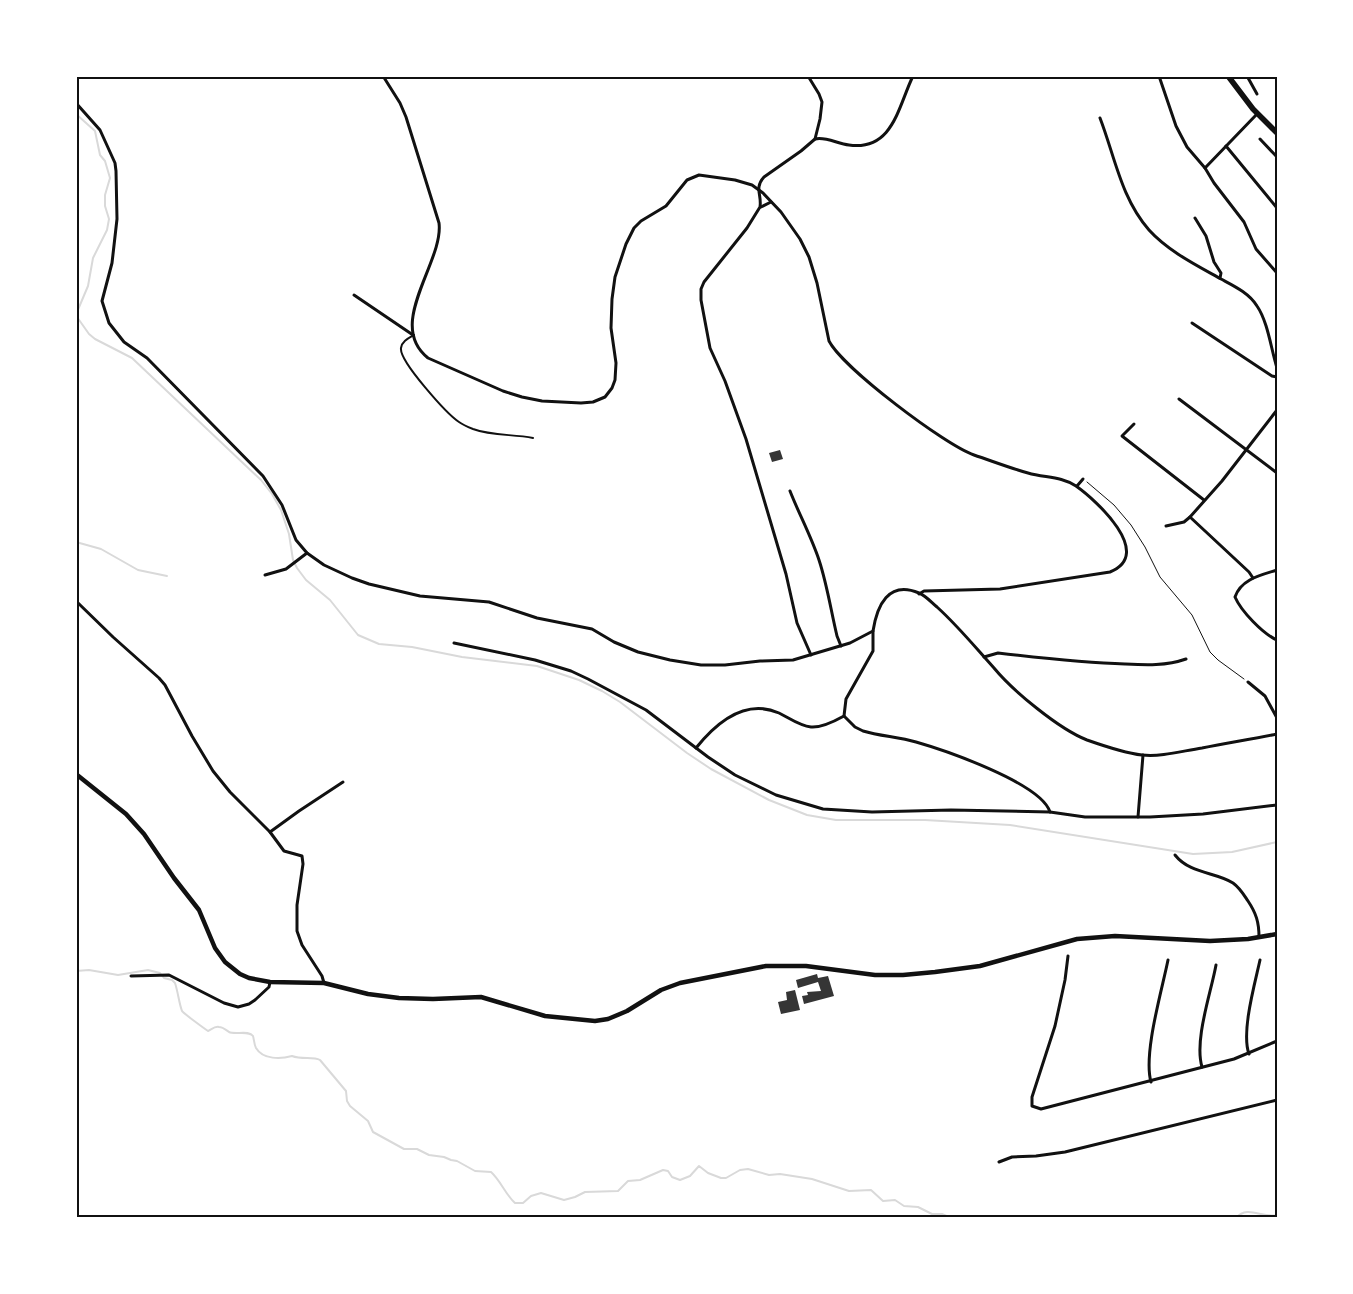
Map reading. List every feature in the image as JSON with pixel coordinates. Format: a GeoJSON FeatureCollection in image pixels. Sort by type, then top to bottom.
{"type":"FeatureCollection","features":[{"type":"Feature","properties":{"kind":"main road"},"geometry":{"type":"LineString","coordinates":[[1228,76],[1258,114],[1277,133]]}},
{"type":"Feature","properties":{"kind":"street"},"geometry":{"type":"LineString","coordinates":[[383,76],[400,103],[406,117],[437,214],[440,230],[439,240],[423,281],[414,312],[414,335],[422,352],[431,360],[514,395],[533,400],[564,403],[587,403],[600,400],[608,394],[615,380],[616,363],[611,328],[613,288],[621,256],[634,228],[641,221],[668,204],[687,180],[694,176],[701,175],[735,180],[758,188],[793,228],[805,247],[814,270],[829,341],[835,351],[896,403],[963,450],[1028,473],[1064,480],[1077,486],[1105,511],[1125,541],[1127,549],[1126,558],[1116,569],[1110,572],[1013,588],[924,591],[919,594]]}},
{"type":"Feature","properties":{"kind":"street"},"geometry":{"type":"LineString","coordinates":[[808,76],[822,102],[815,139]]}},
{"type":"Feature","properties":{"kind":"street"},"geometry":{"type":"LineString","coordinates":[[811,655],[797,623],[786,574],[746,439],[710,348],[701,300],[701,289],[704,282],[747,228],[760,207],[758,188],[764,177],[815,139],[823,138],[851,146],[876,142],[886,133],[892,123],[913,76]]}},
{"type":"Feature","properties":{"kind":"street"},"geometry":{"type":"LineString","coordinates":[[1159,76],[1176,126],[1187,147],[1244,222],[1256,249],[1277,273]]}},
{"type":"Feature","properties":{"kind":"street"},"geometry":{"type":"LineString","coordinates":[[1247,76],[1257,94]]}},
{"type":"Feature","properties":{"kind":"street"},"geometry":{"type":"LineString","coordinates":[[76,104],[100,130],[115,163],[118,214],[112,263],[102,301],[110,323],[124,342],[147,358],[263,476],[282,505],[296,540],[307,553],[330,569],[370,584],[420,596],[490,602],[537,618],[592,629],[622,646],[670,660],[701,664],[725,665],[760,661],[786,661],[841,646],[873,631]]}},
{"type":"Feature","properties":{"kind":"street"},"geometry":{"type":"LineString","coordinates":[[1204,168],[1258,114]]}},
{"type":"Feature","properties":{"kind":"street"},"geometry":{"type":"LineString","coordinates":[[1100,118],[1124,191],[1141,220],[1169,248],[1244,292],[1257,305],[1277,368]]}},
{"type":"Feature","properties":{"kind":"street"},"geometry":{"type":"LineString","coordinates":[[1260,139],[1277,156]]}},
{"type":"Feature","properties":{"kind":"street"},"geometry":{"type":"LineString","coordinates":[[1226,146],[1277,208]]}},
{"type":"Feature","properties":{"kind":"street"},"geometry":{"type":"LineString","coordinates":[[760,207],[771,202]]}},
{"type":"Feature","properties":{"kind":"street"},"geometry":{"type":"LineString","coordinates":[[1195,218],[1206,236],[1214,262],[1221,273],[1220,278]]}},
{"type":"Feature","properties":{"kind":"street"},"geometry":{"type":"LineString","coordinates":[[354,295],[414,335]]}},
{"type":"Feature","properties":{"kind":"street"},"geometry":{"type":"LineString","coordinates":[[1192,323],[1277,378]]}},
{"type":"Feature","properties":{"kind":"street"},"geometry":{"type":"LineString","coordinates":[[1179,399],[1277,473]]}},
{"type":"Feature","properties":{"kind":"street"},"geometry":{"type":"LineString","coordinates":[[1166,526],[1184,522],[1190,517],[1277,410]]}},
{"type":"Feature","properties":{"kind":"street"},"geometry":{"type":"LineString","coordinates":[[1134,424],[1122,436],[1204,500]]}},
{"type":"Feature","properties":{"kind":"street"},"geometry":{"type":"LineString","coordinates":[[1077,486],[1083,479]]}},
{"type":"Feature","properties":{"kind":"street"},"geometry":{"type":"LineString","coordinates":[[790,491],[804,520],[820,562],[841,646]]}},
{"type":"Feature","properties":{"kind":"street"},"geometry":{"type":"LineString","coordinates":[[1190,517],[1249,572],[1253,578]]}},
{"type":"Feature","properties":{"kind":"street"},"geometry":{"type":"LineString","coordinates":[[265,575],[279,572],[307,553]]}},
{"type":"Feature","properties":{"kind":"street"},"geometry":{"type":"LineString","coordinates":[[1277,570],[1253,578],[1241,587],[1236,594],[1236,599],[1241,608],[1257,625],[1277,640]]}},
{"type":"Feature","properties":{"kind":"street"},"geometry":{"type":"LineString","coordinates":[[844,716],[846,698],[874,651],[873,631],[880,605],[886,596],[902,590],[919,594],[952,621],[1013,687],[1065,728],[1088,740],[1143,755],[1172,753],[1277,734]]}},
{"type":"Feature","properties":{"kind":"street"},"geometry":{"type":"LineString","coordinates":[[76,601],[113,638],[159,678],[192,736],[235,798],[270,832],[284,851],[302,856],[303,864],[297,905],[297,931],[302,945],[322,976],[324,983]]}},
{"type":"Feature","properties":{"kind":"street"},"geometry":{"type":"LineString","coordinates":[[454,643],[535,660],[571,671],[646,710],[724,768],[763,789],[791,800],[823,809],[872,812],[942,810],[1050,812],[1085,816],[1138,817],[1191,815],[1277,806]]}},
{"type":"Feature","properties":{"kind":"street"},"geometry":{"type":"LineString","coordinates":[[984,657],[998,653],[1082,662],[1151,665],[1174,663],[1186,659]]}},
{"type":"Feature","properties":{"kind":"street"},"geometry":{"type":"LineString","coordinates":[[1248,682],[1265,696],[1277,718]]}},
{"type":"Feature","properties":{"kind":"street"},"geometry":{"type":"LineString","coordinates":[[696,748],[722,722],[732,714],[743,710],[758,708],[770,710],[812,727],[824,725],[844,716]]}},
{"type":"Feature","properties":{"kind":"street"},"geometry":{"type":"LineString","coordinates":[[844,716],[855,727],[863,731],[932,747],[998,772],[1044,802],[1050,812]]}},
{"type":"Feature","properties":{"kind":"street"},"geometry":{"type":"LineString","coordinates":[[1138,817],[1143,755]]}},
{"type":"Feature","properties":{"kind":"street"},"geometry":{"type":"LineString","coordinates":[[76,774],[126,814],[144,834],[199,910],[215,948],[225,962],[240,974],[249,978],[270,982],[324,983],[368,994],[399,998],[481,997],[511,1004],[545,1016],[595,1021],[608,1019],[627,1011],[661,990],[680,982],[766,966],[806,966],[875,975],[935,972],[980,966],[1077,939],[1115,936],[1210,941],[1259,938],[1277,934]]}},
{"type":"Feature","properties":{"kind":"street"},"geometry":{"type":"LineString","coordinates":[[270,832],[343,782]]}},
{"type":"Feature","properties":{"kind":"street"},"geometry":{"type":"LineString","coordinates":[[1175,855],[1200,872],[1224,878],[1236,886],[1246,897],[1258,918],[1259,938]]}},
{"type":"Feature","properties":{"kind":"street"},"geometry":{"type":"LineString","coordinates":[[1068,956],[1057,1019],[1032,1097],[1032,1106],[1041,1109],[1151,1082],[1249,1054],[1277,1040]]}},
{"type":"Feature","properties":{"kind":"street"},"geometry":{"type":"LineString","coordinates":[[1151,1082],[1149,1070],[1150,1050],[1168,960]]}},
{"type":"Feature","properties":{"kind":"street"},"geometry":{"type":"LineString","coordinates":[[1249,1054],[1246,1040],[1248,1022],[1260,960]]}},
{"type":"Feature","properties":{"kind":"street"},"geometry":{"type":"LineString","coordinates":[[1202,1067],[1200,1058],[1204,1016],[1216,965]]}},
{"type":"Feature","properties":{"kind":"street"},"geometry":{"type":"LineString","coordinates":[[132,976],[164,974],[184,982],[224,1003],[238,1006],[249,1004],[255,1000],[269,987],[270,982]]}},
{"type":"Feature","properties":{"kind":"street"},"geometry":{"type":"LineString","coordinates":[[999,1162],[1012,1157],[1065,1152],[1277,1100]]}},
{"type":"Feature","properties":{"kind":"lane"},"geometry":{"type":"LineString","coordinates":[[414,335],[402,343],[403,359],[431,394],[458,421],[473,429],[488,433],[534,438]]}},
{"type":"Feature","properties":{"kind":"path"},"geometry":{"type":"LineString","coordinates":[[1083,479],[1114,505],[1131,524],[1160,576],[1192,615],[1210,652],[1248,682]]}},
{"type":"Feature","properties":{"kind":"building"},"geometry":{"type":"Polygon","coordinates":[[[780,450],[783,459],[772,462],[769,453],[780,450]]]}},
{"type":"Feature","properties":{"kind":"building"},"geometry":{"type":"Polygon","coordinates":[[[817,974],[818,978],[828,976],[834,996],[804,1004],[802,996],[808,995],[807,992],[821,991],[818,982],[798,988],[796,980],[817,974]]]}},
{"type":"Feature","properties":{"kind":"building"},"geometry":{"type":"Polygon","coordinates":[[[795,990],[800,1010],[781,1014],[778,1002],[787,1000],[786,992],[795,990]]]}},
{"type":"Feature","properties":{"kind":"waterway"},"geometry":{"type":"LineString","coordinates":[[76,114],[95,131],[100,155],[105,161],[110,178],[105,195],[105,206],[109,219],[107,230],[93,258],[88,286],[77,312],[77,317],[95,339],[132,358],[261,480],[281,510],[289,534],[293,560],[297,568],[306,580],[330,600],[358,635],[379,644],[412,647],[462,657],[537,666],[579,680],[620,702],[711,769],[769,800],[807,815],[836,820],[925,820],[1010,825],[1193,854],[1232,852],[1277,842]]}},
{"type":"Feature","properties":{"kind":"waterway"},"geometry":{"type":"LineString","coordinates":[[76,542],[101,549],[138,570],[167,576]]}},
{"type":"Feature","properties":{"kind":"waterway"},"geometry":{"type":"LineString","coordinates":[[76,971],[89,970],[118,975],[148,970],[160,973],[164,978],[175,983],[182,1011],[208,1031],[218,1027],[232,1033],[251,1034],[256,1048],[268,1057],[283,1058],[292,1056],[320,1060],[346,1091],[347,1101],[350,1106],[368,1121],[373,1132],[404,1149],[417,1149],[429,1155],[457,1161],[475,1171],[491,1172],[515,1203],[523,1203],[531,1196],[541,1193],[564,1200],[585,1192],[618,1191],[628,1181],[640,1180],[663,1170],[668,1171],[672,1177],[680,1180],[690,1176],[699,1166],[708,1173],[721,1178],[726,1178],[740,1170],[748,1169],[769,1175],[780,1174],[812,1179],[849,1191],[871,1190],[883,1201],[895,1200],[904,1206],[918,1207],[932,1214],[942,1214],[951,1218]]}},
{"type":"Feature","properties":{"kind":"waterway"},"geometry":{"type":"LineString","coordinates":[[1236,1218],[1245,1212],[1271,1216],[1277,1215]]}}]}
